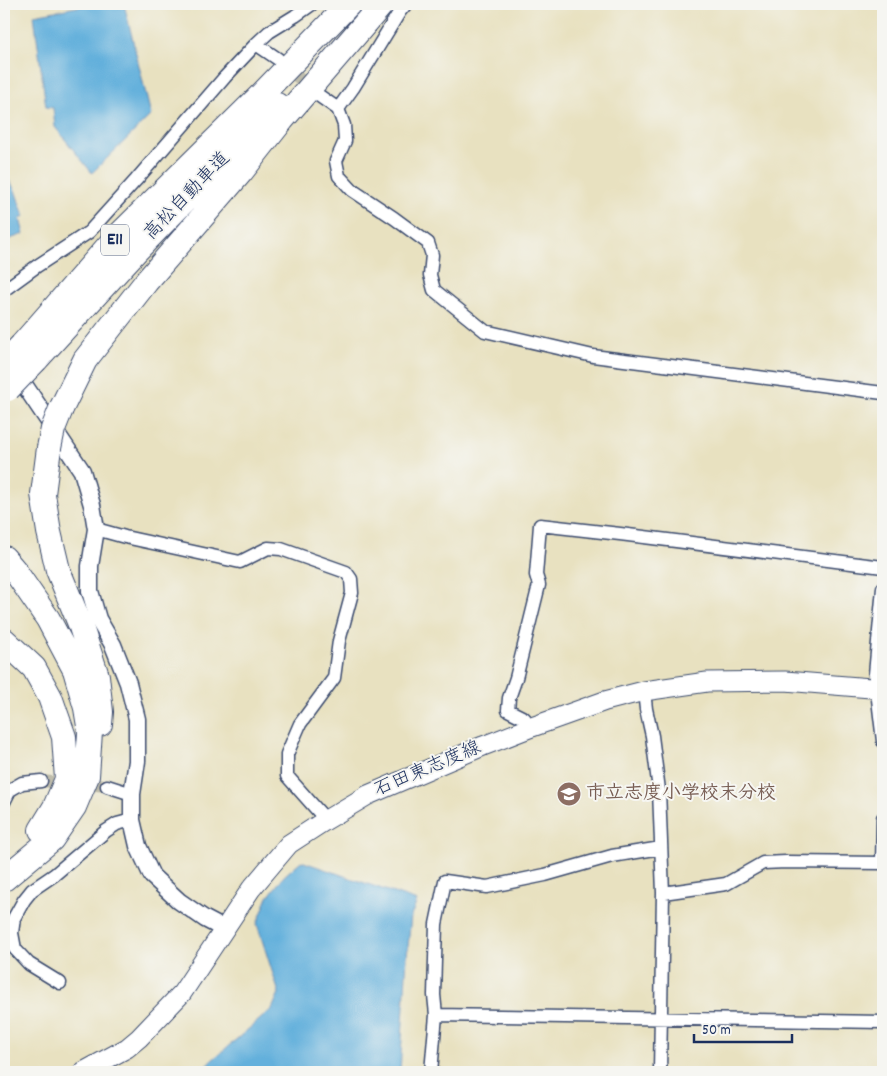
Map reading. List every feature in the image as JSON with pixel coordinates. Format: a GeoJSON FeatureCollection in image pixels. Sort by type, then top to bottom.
{"type":"FeatureCollection","features":[{"type":"Feature","properties":{"kind":"highway","name":"高松自動車道"},"geometry":{"type":"LineString","coordinates":[[271,109],[349,4]]}},
{"type":"Feature","properties":{"kind":"highway","name":"高松自動車道"},"geometry":{"type":"LineString","coordinates":[[6,391],[16,347],[136,251],[271,109],[377,4]]}},
{"type":"Feature","properties":{"kind":"highway"},"geometry":{"type":"LineString","coordinates":[[4,879],[52,840],[74,807],[87,780],[97,744],[101,712],[97,676],[80,624],[58,570],[43,494],[53,429],[61,409],[85,360],[146,282],[227,157],[271,109],[382,4]]}},
{"type":"Feature","properties":{"kind":"highway","name":"高松自動車道"},"geometry":{"type":"LineString","coordinates":[[4,364],[16,347],[112,242],[227,157]]}},
{"type":"Feature","properties":{"kind":"highway"},"geometry":{"type":"LineString","coordinates":[[4,558],[48,619],[75,670],[86,708],[90,732],[87,780],[55,807],[41,831],[4,861]]}},
{"type":"Feature","properties":{"kind":"highway"},"geometry":{"type":"LineString","coordinates":[[4,578],[47,641],[68,690],[74,714],[73,750],[87,780]]}},
{"type":"Feature","properties":{"kind":"highway"},"geometry":{"type":"LineString","coordinates":[[4,640],[34,668],[50,697],[64,737],[87,780]]}},
{"type":"Feature","properties":{"kind":"main road","name":"石田東志度線"},"geometry":{"type":"LineString","coordinates":[[83,1072],[127,1048],[182,993],[251,889],[289,844],[368,795],[532,727],[604,701],[644,691],[707,682],[785,681],[880,689]]}},
{"type":"Feature","properties":{"kind":"street"},"geometry":{"type":"LineString","coordinates":[[4,290],[89,232],[256,44],[268,32],[296,16],[312,4]]}},
{"type":"Feature","properties":{"kind":"street"},"geometry":{"type":"LineString","coordinates":[[338,109],[406,4]]}},
{"type":"Feature","properties":{"kind":"street"},"geometry":{"type":"LineString","coordinates":[[256,44],[278,59]]}},
{"type":"Feature","properties":{"kind":"street"},"geometry":{"type":"LineString","coordinates":[[318,95],[338,109],[344,125],[345,141],[336,161],[339,176],[352,190],[428,243],[432,255],[430,276],[434,290],[485,331],[593,356],[883,393]]}},
{"type":"Feature","properties":{"kind":"street"},"geometry":{"type":"LineString","coordinates":[[16,347],[82,471],[92,505],[96,529],[90,566],[90,591],[98,619],[113,645],[128,683],[136,719],[137,760],[132,794],[132,820],[138,846],[152,876],[179,901],[205,919],[224,929]]}},
{"type":"Feature","properties":{"kind":"street"},"geometry":{"type":"LineString","coordinates":[[532,727],[524,718],[508,710],[509,698],[516,678],[539,585],[536,575],[540,525],[883,567]]}},
{"type":"Feature","properties":{"kind":"street"},"geometry":{"type":"LineString","coordinates":[[96,529],[240,562],[268,548],[281,549],[346,572],[351,578],[352,593],[339,641],[334,678],[300,724],[286,754],[287,776],[326,820]]}},
{"type":"Feature","properties":{"kind":"street"},"geometry":{"type":"LineString","coordinates":[[883,588],[875,674],[880,689],[883,741]]}},
{"type":"Feature","properties":{"kind":"street"},"geometry":{"type":"LineString","coordinates":[[644,691],[659,790],[663,893],[660,1072]]}},
{"type":"Feature","properties":{"kind":"street"},"geometry":{"type":"LineString","coordinates":[[87,780],[132,794]]}},
{"type":"Feature","properties":{"kind":"street"},"geometry":{"type":"LineString","coordinates":[[4,802],[10,790],[22,783],[41,782]]}},
{"type":"Feature","properties":{"kind":"street"},"geometry":{"type":"LineString","coordinates":[[663,893],[726,884],[763,863],[883,863],[883,818]]}},
{"type":"Feature","properties":{"kind":"street"},"geometry":{"type":"LineString","coordinates":[[60,982],[29,964],[15,949],[12,933],[14,918],[32,890],[54,875],[106,831],[117,824],[132,820]]}},
{"type":"Feature","properties":{"kind":"street"},"geometry":{"type":"LineString","coordinates":[[432,1072],[436,1015],[434,995],[436,924],[446,881],[487,887],[546,875],[612,856],[661,848]]}},
{"type":"Feature","properties":{"kind":"street"},"geometry":{"type":"LineString","coordinates":[[436,1015],[883,1022]]}},
{"type":"Feature","properties":{"kind":"water"},"geometry":{"type":"Polygon","coordinates":[[[93,4],[124,4],[151,115],[92,173],[55,127],[53,108],[46,107],[34,15],[93,4]]]}},
{"type":"Feature","properties":{"kind":"water"},"geometry":{"type":"Polygon","coordinates":[[[4,173],[15,190],[24,216],[20,219],[24,234],[4,241],[4,173]]]}},
{"type":"Feature","properties":{"kind":"water"},"geometry":{"type":"Polygon","coordinates":[[[301,861],[417,901],[411,916],[400,1072],[198,1072],[272,1009],[279,993],[257,924],[268,897],[284,876],[301,861]]]}},
{"type":"Feature","properties":{"kind":"tunnel"},"geometry":{"type":"LineString","coordinates":[[283,64],[313,91]]}},
{"type":"Feature","properties":{"kind":"tunnel"},"geometry":{"type":"LineString","coordinates":[[41,781],[107,786]]}},
{"type":"Feature","properties":{"kind":"place","name":"市立志度小学校末分校"},"geometry":{"type":"Point","coordinates":[569,794]}}]}
